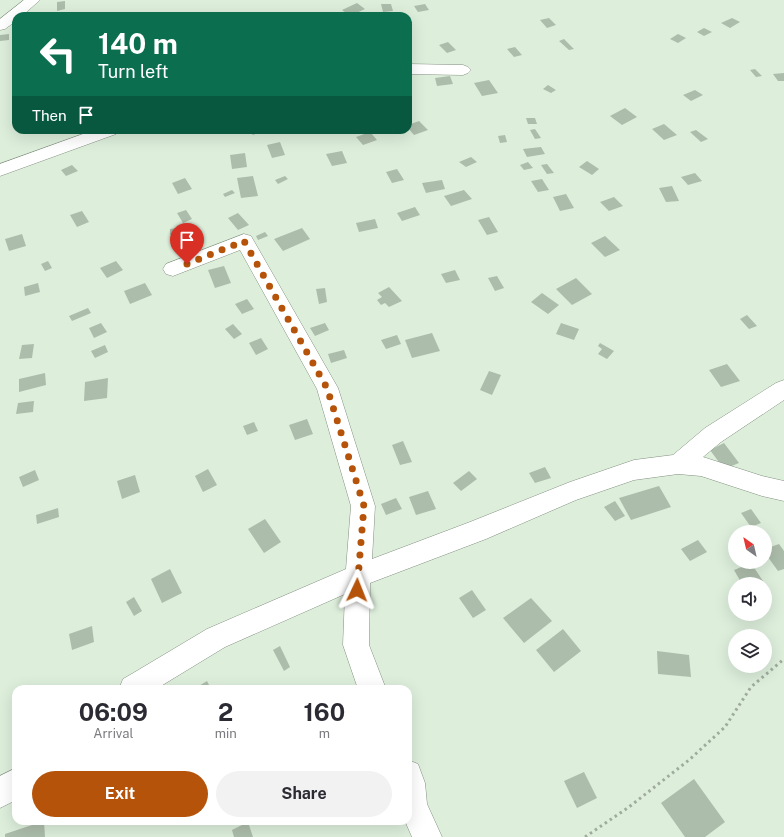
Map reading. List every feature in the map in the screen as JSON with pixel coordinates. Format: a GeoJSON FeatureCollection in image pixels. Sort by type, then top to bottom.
{"type":"FeatureCollection","features":[{"type":"Feature","properties":{"kind":"street"},"geometry":{"type":"LineString","coordinates":[[18,12],[33,0]]}},
{"type":"Feature","properties":{"kind":"street"},"geometry":{"type":"LineString","coordinates":[[0,26],[12,17]]}},
{"type":"Feature","properties":{"kind":"street"},"geometry":{"type":"LineString","coordinates":[[412,70],[463,70]]}},
{"type":"Feature","properties":{"kind":"street"},"geometry":{"type":"LineString","coordinates":[[0,170],[99,134]]}},
{"type":"Feature","properties":{"kind":"street"},"geometry":{"type":"LineString","coordinates":[[173,269],[244,241],[327,388],[364,506],[358,576],[356,645],[371,685]]}},
{"type":"Feature","properties":{"kind":"street"},"geometry":{"type":"LineString","coordinates":[[678,464],[713,436],[784,389]]}},
{"type":"Feature","properties":{"kind":"street"},"geometry":{"type":"LineString","coordinates":[[138,685],[216,638],[358,576],[477,531],[570,492],[634,470],[678,464],[701,466],[762,486],[784,491]]}},
{"type":"Feature","properties":{"kind":"street"},"geometry":{"type":"LineString","coordinates":[[0,794],[12,785]]}},
{"type":"Feature","properties":{"kind":"street"},"geometry":{"type":"LineString","coordinates":[[412,805],[427,837]]}},
{"type":"Feature","properties":{"kind":"path"},"geometry":{"type":"LineString","coordinates":[[585,837],[629,807],[689,760],[725,727],[751,687],[784,659]]}},
{"type":"Feature","properties":{"kind":"building"},"geometry":{"type":"Polygon","coordinates":[[[65,1],[65,9],[57,11],[57,2],[65,1]]]}},
{"type":"Feature","properties":{"kind":"building"},"geometry":{"type":"Polygon","coordinates":[[[357,3],[365,9],[359,12],[345,12],[342,10],[357,3]]]}},
{"type":"Feature","properties":{"kind":"building"},"geometry":{"type":"Polygon","coordinates":[[[381,4],[391,4],[393,11],[383,12],[381,4]]]}},
{"type":"Feature","properties":{"kind":"building"},"geometry":{"type":"Polygon","coordinates":[[[425,4],[429,10],[418,12],[414,6],[425,4]]]}},
{"type":"Feature","properties":{"kind":"building"},"geometry":{"type":"Polygon","coordinates":[[[549,18],[556,25],[547,28],[540,20],[549,18]]]}},
{"type":"Feature","properties":{"kind":"building"},"geometry":{"type":"Polygon","coordinates":[[[732,18],[740,22],[730,28],[721,23],[732,18]]]}},
{"type":"Feature","properties":{"kind":"building"},"geometry":{"type":"Polygon","coordinates":[[[704,28],[712,32],[704,36],[697,32],[704,28]]]}},
{"type":"Feature","properties":{"kind":"building"},"geometry":{"type":"Polygon","coordinates":[[[9,34],[9,40],[0,41],[0,35],[9,34]]]}},
{"type":"Feature","properties":{"kind":"building"},"geometry":{"type":"Polygon","coordinates":[[[678,34],[686,38],[678,43],[670,39],[678,34]]]}},
{"type":"Feature","properties":{"kind":"building"},"geometry":{"type":"Polygon","coordinates":[[[564,39],[574,49],[569,50],[559,41],[564,39]]]}},
{"type":"Feature","properties":{"kind":"building"},"geometry":{"type":"Polygon","coordinates":[[[448,42],[456,50],[447,53],[439,45],[448,42]]]}},
{"type":"Feature","properties":{"kind":"building"},"geometry":{"type":"Polygon","coordinates":[[[515,47],[522,55],[514,57],[507,49],[515,47]]]}},
{"type":"Feature","properties":{"kind":"building"},"geometry":{"type":"Polygon","coordinates":[[[755,69],[762,76],[756,77],[750,70],[755,69]]]}},
{"type":"Feature","properties":{"kind":"building"},"geometry":{"type":"Polygon","coordinates":[[[784,73],[784,81],[778,81],[773,74],[784,73]]]}},
{"type":"Feature","properties":{"kind":"building"},"geometry":{"type":"Polygon","coordinates":[[[450,76],[453,84],[437,86],[435,78],[450,76]]]}},
{"type":"Feature","properties":{"kind":"building"},"geometry":{"type":"Polygon","coordinates":[[[489,80],[498,93],[482,96],[474,83],[489,80]]]}},
{"type":"Feature","properties":{"kind":"building"},"geometry":{"type":"Polygon","coordinates":[[[548,85],[556,90],[551,93],[543,89],[548,85]]]}},
{"type":"Feature","properties":{"kind":"building"},"geometry":{"type":"Polygon","coordinates":[[[695,90],[703,95],[691,101],[683,95],[695,90]]]}},
{"type":"Feature","properties":{"kind":"building"},"geometry":{"type":"Polygon","coordinates":[[[625,108],[637,117],[622,125],[610,116],[625,108]]]}},
{"type":"Feature","properties":{"kind":"building"},"geometry":{"type":"Polygon","coordinates":[[[526,118],[535,118],[537,124],[528,124],[526,118]]]}},
{"type":"Feature","properties":{"kind":"building"},"geometry":{"type":"Polygon","coordinates":[[[419,121],[428,130],[414,135],[412,133],[412,124],[419,121]]]}},
{"type":"Feature","properties":{"kind":"building"},"geometry":{"type":"Polygon","coordinates":[[[664,124],[677,135],[664,140],[652,129],[664,124]]]}},
{"type":"Feature","properties":{"kind":"building"},"geometry":{"type":"Polygon","coordinates":[[[535,129],[541,138],[535,139],[530,130],[535,129]]]}},
{"type":"Feature","properties":{"kind":"building"},"geometry":{"type":"Polygon","coordinates":[[[696,130],[708,139],[701,142],[690,132],[696,130]]]}},
{"type":"Feature","properties":{"kind":"building"},"geometry":{"type":"Polygon","coordinates":[[[364,134],[372,134],[377,140],[363,145],[356,137],[364,134]]]}},
{"type":"Feature","properties":{"kind":"building"},"geometry":{"type":"Polygon","coordinates":[[[505,135],[507,142],[500,143],[498,136],[505,135]]]}},
{"type":"Feature","properties":{"kind":"building"},"geometry":{"type":"Polygon","coordinates":[[[280,142],[285,155],[272,158],[267,145],[280,142]]]}},
{"type":"Feature","properties":{"kind":"building"},"geometry":{"type":"Polygon","coordinates":[[[541,147],[545,154],[527,157],[523,149],[541,147]]]}},
{"type":"Feature","properties":{"kind":"building"},"geometry":{"type":"Polygon","coordinates":[[[342,151],[347,163],[332,166],[326,154],[342,151]]]}},
{"type":"Feature","properties":{"kind":"building"},"geometry":{"type":"Polygon","coordinates":[[[245,153],[247,167],[232,169],[230,155],[245,153]]]}},
{"type":"Feature","properties":{"kind":"building"},"geometry":{"type":"Polygon","coordinates":[[[471,157],[477,162],[466,167],[459,162],[471,157]]]}},
{"type":"Feature","properties":{"kind":"building"},"geometry":{"type":"Polygon","coordinates":[[[587,161],[599,169],[592,175],[579,167],[587,161]]]}},
{"type":"Feature","properties":{"kind":"building"},"geometry":{"type":"Polygon","coordinates":[[[528,162],[533,168],[524,170],[520,165],[528,162]]]}},
{"type":"Feature","properties":{"kind":"building"},"geometry":{"type":"Polygon","coordinates":[[[547,164],[554,173],[547,174],[541,165],[547,164]]]}},
{"type":"Feature","properties":{"kind":"building"},"geometry":{"type":"Polygon","coordinates":[[[72,165],[78,171],[66,176],[61,170],[72,165]]]}},
{"type":"Feature","properties":{"kind":"building"},"geometry":{"type":"Polygon","coordinates":[[[397,169],[404,180],[392,183],[386,172],[397,169]]]}},
{"type":"Feature","properties":{"kind":"building"},"geometry":{"type":"Polygon","coordinates":[[[695,173],[702,181],[688,185],[681,177],[695,173]]]}},
{"type":"Feature","properties":{"kind":"building"},"geometry":{"type":"Polygon","coordinates":[[[253,176],[258,196],[241,198],[237,178],[253,176]]]}},
{"type":"Feature","properties":{"kind":"building"},"geometry":{"type":"Polygon","coordinates":[[[285,176],[288,179],[278,184],[275,180],[285,176]]]}},
{"type":"Feature","properties":{"kind":"building"},"geometry":{"type":"Polygon","coordinates":[[[185,178],[192,189],[178,194],[172,183],[185,178]]]}},
{"type":"Feature","properties":{"kind":"building"},"geometry":{"type":"Polygon","coordinates":[[[542,179],[549,190],[538,192],[531,181],[542,179]]]}},
{"type":"Feature","properties":{"kind":"building"},"geometry":{"type":"Polygon","coordinates":[[[442,180],[445,189],[426,193],[422,183],[442,180]]]}},
{"type":"Feature","properties":{"kind":"building"},"geometry":{"type":"Polygon","coordinates":[[[672,186],[679,201],[666,202],[659,188],[672,186]]]}},
{"type":"Feature","properties":{"kind":"building"},"geometry":{"type":"Polygon","coordinates":[[[232,190],[235,193],[225,197],[223,194],[232,190]]]}},
{"type":"Feature","properties":{"kind":"building"},"geometry":{"type":"Polygon","coordinates":[[[464,190],[472,199],[451,206],[444,196],[464,190]]]}},
{"type":"Feature","properties":{"kind":"building"},"geometry":{"type":"Polygon","coordinates":[[[566,194],[574,208],[560,211],[553,197],[566,194]]]}},
{"type":"Feature","properties":{"kind":"building"},"geometry":{"type":"Polygon","coordinates":[[[614,197],[623,206],[609,211],[600,202],[614,197]]]}},
{"type":"Feature","properties":{"kind":"building"},"geometry":{"type":"Polygon","coordinates":[[[415,207],[420,215],[402,221],[397,213],[415,207]]]}},
{"type":"Feature","properties":{"kind":"building"},"geometry":{"type":"Polygon","coordinates":[[[186,210],[192,219],[183,223],[177,213],[186,210]]]}},
{"type":"Feature","properties":{"kind":"building"},"geometry":{"type":"Polygon","coordinates":[[[82,211],[89,222],[77,227],[70,215],[82,211]]]}},
{"type":"Feature","properties":{"kind":"building"},"geometry":{"type":"Polygon","coordinates":[[[238,213],[249,225],[238,230],[228,218],[238,213]]]}},
{"type":"Feature","properties":{"kind":"building"},"geometry":{"type":"Polygon","coordinates":[[[489,217],[498,232],[487,235],[478,220],[489,217]]]}},
{"type":"Feature","properties":{"kind":"building"},"geometry":{"type":"Polygon","coordinates":[[[375,219],[378,228],[359,232],[356,223],[375,219]]]}},
{"type":"Feature","properties":{"kind":"building"},"geometry":{"type":"Polygon","coordinates":[[[177,228],[177,234],[170,235],[170,229],[177,228]]]}},
{"type":"Feature","properties":{"kind":"building"},"geometry":{"type":"Polygon","coordinates":[[[302,228],[310,239],[283,251],[274,239],[302,228]]]}},
{"type":"Feature","properties":{"kind":"building"},"geometry":{"type":"Polygon","coordinates":[[[265,232],[268,236],[258,240],[256,236],[265,232]]]}},
{"type":"Feature","properties":{"kind":"building"},"geometry":{"type":"Polygon","coordinates":[[[22,234],[26,246],[9,251],[5,239],[22,234]]]}},
{"type":"Feature","properties":{"kind":"building"},"geometry":{"type":"Polygon","coordinates":[[[605,236],[620,250],[605,257],[591,243],[605,236]]]}},
{"type":"Feature","properties":{"kind":"building"},"geometry":{"type":"Polygon","coordinates":[[[48,261],[52,268],[45,271],[41,264],[48,261]]]}},
{"type":"Feature","properties":{"kind":"building"},"geometry":{"type":"Polygon","coordinates":[[[116,261],[123,270],[107,278],[100,268],[116,261]]]}},
{"type":"Feature","properties":{"kind":"building"},"geometry":{"type":"Polygon","coordinates":[[[224,266],[231,283],[215,288],[208,270],[224,266]]]}},
{"type":"Feature","properties":{"kind":"building"},"geometry":{"type":"Polygon","coordinates":[[[455,270],[460,280],[446,283],[441,274],[455,270]]]}},
{"type":"Feature","properties":{"kind":"building"},"geometry":{"type":"Polygon","coordinates":[[[497,276],[504,288],[495,291],[488,278],[497,276]]]}},
{"type":"Feature","properties":{"kind":"building"},"geometry":{"type":"Polygon","coordinates":[[[576,278],[592,294],[572,305],[556,289],[576,278]]]}},
{"type":"Feature","properties":{"kind":"building"},"geometry":{"type":"Polygon","coordinates":[[[38,283],[40,292],[25,296],[24,287],[38,283]]]}},
{"type":"Feature","properties":{"kind":"building"},"geometry":{"type":"Polygon","coordinates":[[[145,283],[152,295],[130,304],[124,291],[145,283]]]}},
{"type":"Feature","properties":{"kind":"building"},"geometry":{"type":"Polygon","coordinates":[[[389,287],[402,301],[389,307],[385,303],[381,305],[377,300],[382,297],[378,293],[389,287]]]}},
{"type":"Feature","properties":{"kind":"building"},"geometry":{"type":"Polygon","coordinates":[[[325,288],[327,302],[319,304],[316,289],[325,288]]]}},
{"type":"Feature","properties":{"kind":"building"},"geometry":{"type":"Polygon","coordinates":[[[542,293],[559,305],[548,314],[531,302],[542,293]]]}},
{"type":"Feature","properties":{"kind":"building"},"geometry":{"type":"Polygon","coordinates":[[[247,299],[254,309],[242,314],[235,304],[247,299]]]}},
{"type":"Feature","properties":{"kind":"building"},"geometry":{"type":"Polygon","coordinates":[[[88,308],[91,313],[72,321],[69,316],[88,308]]]}},
{"type":"Feature","properties":{"kind":"building"},"geometry":{"type":"Polygon","coordinates":[[[747,315],[757,326],[749,329],[740,319],[747,315]]]}},
{"type":"Feature","properties":{"kind":"building"},"geometry":{"type":"Polygon","coordinates":[[[101,323],[107,332],[94,338],[89,328],[101,323]]]}},
{"type":"Feature","properties":{"kind":"building"},"geometry":{"type":"Polygon","coordinates":[[[325,323],[329,330],[315,336],[310,328],[325,323]]]}},
{"type":"Feature","properties":{"kind":"building"},"geometry":{"type":"Polygon","coordinates":[[[561,323],[579,329],[574,340],[556,334],[561,323]]]}},
{"type":"Feature","properties":{"kind":"building"},"geometry":{"type":"Polygon","coordinates":[[[233,324],[242,334],[234,339],[225,329],[233,324]]]}},
{"type":"Feature","properties":{"kind":"building"},"geometry":{"type":"Polygon","coordinates":[[[432,333],[440,351],[412,358],[405,340],[432,333]]]}},
{"type":"Feature","properties":{"kind":"building"},"geometry":{"type":"Polygon","coordinates":[[[397,335],[401,344],[386,349],[381,340],[397,335]]]}},
{"type":"Feature","properties":{"kind":"building"},"geometry":{"type":"Polygon","coordinates":[[[261,338],[268,349],[256,355],[249,343],[261,338]]]}},
{"type":"Feature","properties":{"kind":"building"},"geometry":{"type":"Polygon","coordinates":[[[600,343],[614,351],[607,359],[598,354],[602,349],[598,346],[600,343]]]}},
{"type":"Feature","properties":{"kind":"building"},"geometry":{"type":"Polygon","coordinates":[[[34,344],[32,358],[19,359],[22,345],[34,344]]]}},
{"type":"Feature","properties":{"kind":"building"},"geometry":{"type":"Polygon","coordinates":[[[105,345],[108,352],[95,358],[91,351],[105,345]]]}},
{"type":"Feature","properties":{"kind":"building"},"geometry":{"type":"Polygon","coordinates":[[[344,350],[347,358],[331,363],[328,354],[344,350]]]}},
{"type":"Feature","properties":{"kind":"building"},"geometry":{"type":"Polygon","coordinates":[[[727,364],[740,381],[721,387],[709,370],[727,364]]]}},
{"type":"Feature","properties":{"kind":"building"},"geometry":{"type":"Polygon","coordinates":[[[489,371],[501,375],[492,395],[480,390],[489,371]]]}},
{"type":"Feature","properties":{"kind":"building"},"geometry":{"type":"Polygon","coordinates":[[[45,373],[46,385],[19,392],[19,379],[45,373]]]}},
{"type":"Feature","properties":{"kind":"building"},"geometry":{"type":"Polygon","coordinates":[[[108,378],[107,398],[84,401],[85,382],[108,378]]]}},
{"type":"Feature","properties":{"kind":"building"},"geometry":{"type":"Polygon","coordinates":[[[34,401],[33,412],[16,414],[18,403],[34,401]]]}},
{"type":"Feature","properties":{"kind":"building"},"geometry":{"type":"Polygon","coordinates":[[[307,419],[313,434],[295,440],[289,425],[307,419]]]}},
{"type":"Feature","properties":{"kind":"building"},"geometry":{"type":"Polygon","coordinates":[[[254,422],[258,431],[247,435],[243,426],[254,422]]]}},
{"type":"Feature","properties":{"kind":"building"},"geometry":{"type":"Polygon","coordinates":[[[403,441],[412,462],[400,465],[392,445],[403,441]]]}},
{"type":"Feature","properties":{"kind":"building"},"geometry":{"type":"Polygon","coordinates":[[[724,443],[739,463],[724,469],[710,450],[724,443]]]}},
{"type":"Feature","properties":{"kind":"building"},"geometry":{"type":"Polygon","coordinates":[[[545,467],[551,478],[535,483],[529,473],[545,467]]]}},
{"type":"Feature","properties":{"kind":"building"},"geometry":{"type":"Polygon","coordinates":[[[208,469],[217,485],[203,492],[195,476],[208,469]]]}},
{"type":"Feature","properties":{"kind":"building"},"geometry":{"type":"Polygon","coordinates":[[[35,470],[39,480],[23,487],[19,477],[35,470]]]}},
{"type":"Feature","properties":{"kind":"building"},"geometry":{"type":"Polygon","coordinates":[[[469,471],[477,479],[461,491],[453,483],[469,471]]]}},
{"type":"Feature","properties":{"kind":"building"},"geometry":{"type":"Polygon","coordinates":[[[135,475],[140,492],[122,499],[117,481],[135,475]]]}},
{"type":"Feature","properties":{"kind":"building"},"geometry":{"type":"Polygon","coordinates":[[[659,486],[671,507],[631,520],[619,498],[659,486]]]}},
{"type":"Feature","properties":{"kind":"building"},"geometry":{"type":"Polygon","coordinates":[[[428,491],[436,509],[416,515],[409,497],[428,491]]]}},
{"type":"Feature","properties":{"kind":"building"},"geometry":{"type":"Polygon","coordinates":[[[396,498],[402,509],[386,515],[381,504],[396,498]]]}},
{"type":"Feature","properties":{"kind":"building"},"geometry":{"type":"Polygon","coordinates":[[[615,501],[625,516],[615,521],[604,507],[615,501]]]}},
{"type":"Feature","properties":{"kind":"building"},"geometry":{"type":"Polygon","coordinates":[[[58,508],[59,517],[37,524],[36,515],[58,508]]]}},
{"type":"Feature","properties":{"kind":"building"},"geometry":{"type":"Polygon","coordinates":[[[751,509],[761,523],[750,525],[741,513],[751,509]]]}},
{"type":"Feature","properties":{"kind":"building"},"geometry":{"type":"Polygon","coordinates":[[[265,519],[281,542],[264,553],[248,529],[265,519]]]}},
{"type":"Feature","properties":{"kind":"building"},"geometry":{"type":"Polygon","coordinates":[[[698,540],[707,552],[690,561],[681,549],[698,540]]]}},
{"type":"Feature","properties":{"kind":"building"},"geometry":{"type":"Polygon","coordinates":[[[779,544],[784,551],[784,569],[778,571],[772,563],[772,546],[779,544]]]}},
{"type":"Feature","properties":{"kind":"building"},"geometry":{"type":"Polygon","coordinates":[[[170,569],[182,593],[162,603],[151,579],[170,569]]]}},
{"type":"Feature","properties":{"kind":"building"},"geometry":{"type":"Polygon","coordinates":[[[755,569],[760,577],[738,577],[734,570],[755,569]]]}},
{"type":"Feature","properties":{"kind":"building"},"geometry":{"type":"Polygon","coordinates":[[[472,590],[486,610],[473,618],[459,598],[472,590]]]}},
{"type":"Feature","properties":{"kind":"building"},"geometry":{"type":"Polygon","coordinates":[[[134,597],[142,611],[134,616],[126,602],[134,597]]]}},
{"type":"Feature","properties":{"kind":"building"},"geometry":{"type":"Polygon","coordinates":[[[531,598],[552,621],[524,643],[503,618],[531,598]]]}},
{"type":"Feature","properties":{"kind":"building"},"geometry":{"type":"Polygon","coordinates":[[[92,626],[94,642],[72,650],[69,634],[92,626]]]}},
{"type":"Feature","properties":{"kind":"building"},"geometry":{"type":"Polygon","coordinates":[[[563,629],[581,651],[554,672],[536,650],[563,629]]]}},
{"type":"Feature","properties":{"kind":"building"},"geometry":{"type":"Polygon","coordinates":[[[280,646],[290,667],[284,671],[273,650],[280,646]]]}},
{"type":"Feature","properties":{"kind":"building"},"geometry":{"type":"Polygon","coordinates":[[[657,651],[689,655],[691,677],[658,674],[657,651]]]}},
{"type":"Feature","properties":{"kind":"building"},"geometry":{"type":"Polygon","coordinates":[[[207,681],[209,685],[200,685],[207,681]]]}},
{"type":"Feature","properties":{"kind":"building"},"geometry":{"type":"Polygon","coordinates":[[[584,772],[597,798],[577,808],[564,781],[584,772]]]}},
{"type":"Feature","properties":{"kind":"building"},"geometry":{"type":"Polygon","coordinates":[[[694,779],[725,822],[705,837],[685,837],[661,803],[694,779]]]}},
{"type":"Feature","properties":{"kind":"building"},"geometry":{"type":"Polygon","coordinates":[[[32,825],[44,825],[45,837],[5,837],[5,834],[32,825]]]}},
{"type":"Feature","properties":{"kind":"building"},"geometry":{"type":"Polygon","coordinates":[[[242,825],[249,825],[253,837],[234,837],[232,830],[242,825]]]}},
{"type":"Feature","properties":{"kind":"route"},"geometry":{"type":"LineString","coordinates":[[187,264],[244,241],[327,388],[364,506],[357,590]]}}]}
